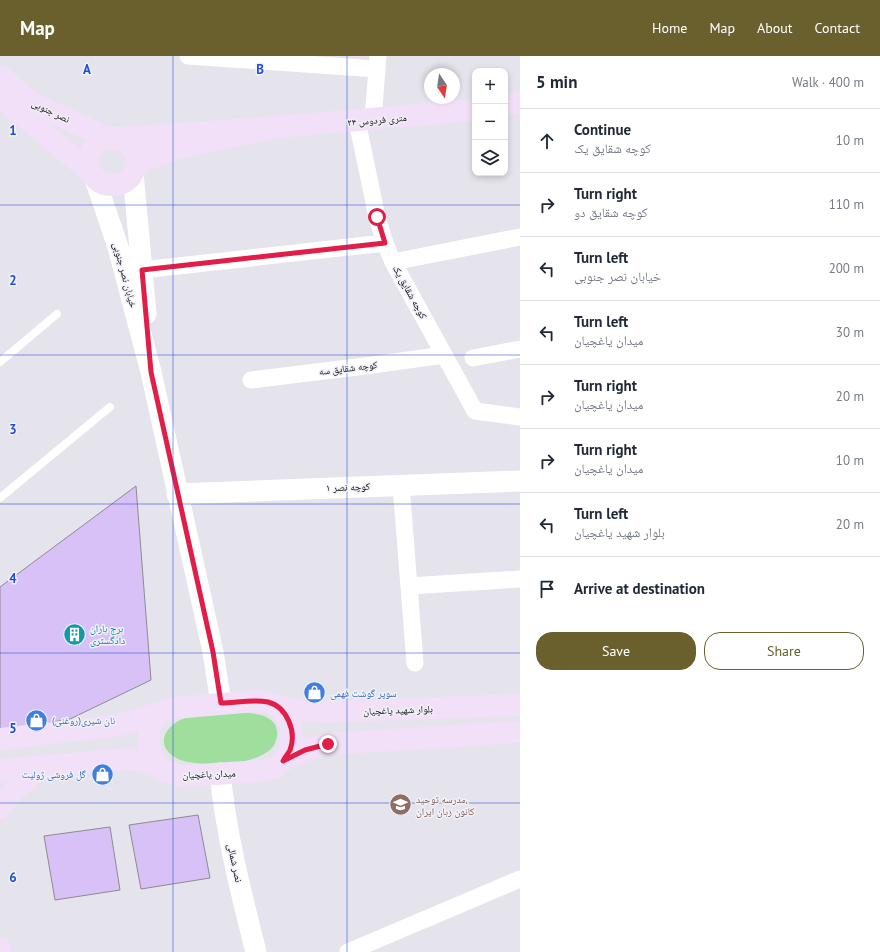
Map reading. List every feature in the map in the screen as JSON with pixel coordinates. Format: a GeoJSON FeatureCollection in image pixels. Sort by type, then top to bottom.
{"type":"FeatureCollection","features":[{"type":"Feature","properties":{"kind":"main road","name":"نصر جنوبی"},"geometry":{"type":"LineString","coordinates":[[0,76],[32,103],[113,138]]}},
{"type":"Feature","properties":{"kind":"main road","name":"نصر جنوبی"},"geometry":{"type":"LineString","coordinates":[[0,96],[93,176]]}},
{"type":"Feature","properties":{"kind":"main road"},"geometry":{"type":"LineString","coordinates":[[508,105],[520,102]]}},
{"type":"Feature","properties":{"kind":"main road","name":"۲۴ متری فردوس"},"geometry":{"type":"LineString","coordinates":[[113,138],[278,128],[472,110]]}},
{"type":"Feature","properties":{"kind":"main road","name":"۲۴ متری فردوس"},"geometry":{"type":"LineString","coordinates":[[135,168],[178,148],[278,128]]}},
{"type":"Feature","properties":{"kind":"main road"},"geometry":{"type":"LineString","coordinates":[[113,138],[125,142],[132,148],[135,156],[135,168],[128,180],[120,184],[112,186],[103,184],[93,176],[88,164],[89,155],[93,147],[100,141],[113,138]]}},
{"type":"Feature","properties":{"kind":"main road"},"geometry":{"type":"LineString","coordinates":[[0,724],[10,737],[124,724],[174,708],[221,703],[256,701],[267,702],[276,706],[285,714],[290,725],[292,738],[290,750],[283,761]]}},
{"type":"Feature","properties":{"kind":"main road","name":"بلوار شهید یاغچیان"},"geometry":{"type":"LineString","coordinates":[[276,706],[303,711],[324,712],[520,705]]}},
{"type":"Feature","properties":{"kind":"main road"},"geometry":{"type":"LineString","coordinates":[[160,768],[152,756],[148,744],[149,732],[154,721],[161,712]]}},
{"type":"Feature","properties":{"kind":"main road"},"geometry":{"type":"LineString","coordinates":[[283,761],[305,750],[328,744],[520,732]]}},
{"type":"Feature","properties":{"kind":"main road","name":"میدان یاغچیان"},"geometry":{"type":"LineString","coordinates":[[0,770],[140,760],[169,773],[182,776],[262,771],[274,768],[283,761]]}},
{"type":"Feature","properties":{"kind":"main road"},"geometry":{"type":"LineString","coordinates":[[0,808],[6,798],[15,789],[44,766]]}},
{"type":"Feature","properties":{"kind":"main road"},"geometry":{"type":"LineString","coordinates":[[0,948],[1,952]]}},
{"type":"Feature","properties":{"kind":"street"},"geometry":{"type":"LineString","coordinates":[[188,56],[378,63]]}},
{"type":"Feature","properties":{"kind":"street","name":"کوچه شقایق یک"},"geometry":{"type":"LineString","coordinates":[[378,63],[365,121],[377,217],[385,243],[393,262],[476,411],[520,417]]}},
{"type":"Feature","properties":{"kind":"street","name":"خیابان نصر جنوبی"},"geometry":{"type":"LineString","coordinates":[[135,168],[151,372]]}},
{"type":"Feature","properties":{"kind":"street","name":"خیابان نصر جنوبی"},"geometry":{"type":"LineString","coordinates":[[93,176],[118,247],[151,372],[213,652],[221,703]]}},
{"type":"Feature","properties":{"kind":"street"},"geometry":{"type":"LineString","coordinates":[[393,262],[520,238]]}},
{"type":"Feature","properties":{"kind":"street"},"geometry":{"type":"LineString","coordinates":[[142,270],[385,243]]}},
{"type":"Feature","properties":{"kind":"street"},"geometry":{"type":"LineString","coordinates":[[473,358],[520,349]]}},
{"type":"Feature","properties":{"kind":"street","name":"کوچه شقایق سه"},"geometry":{"type":"LineString","coordinates":[[251,380],[444,355]]}},
{"type":"Feature","properties":{"kind":"street","name":"کوچه نصر ۱"},"geometry":{"type":"LineString","coordinates":[[177,494],[520,481]]}},
{"type":"Feature","properties":{"kind":"street"},"geometry":{"type":"LineString","coordinates":[[401,485],[416,663]]}},
{"type":"Feature","properties":{"kind":"street"},"geometry":{"type":"LineString","coordinates":[[409,586],[520,579]]}},
{"type":"Feature","properties":{"kind":"street","name":"نصر شمالی"},"geometry":{"type":"LineString","coordinates":[[220,773],[223,808],[256,952]]}},
{"type":"Feature","properties":{"kind":"street"},"geometry":{"type":"LineString","coordinates":[[348,952],[520,879]]}},
{"type":"Feature","properties":{"kind":"lane"},"geometry":{"type":"LineString","coordinates":[[0,362],[57,314]]}},
{"type":"Feature","properties":{"kind":"lane"},"geometry":{"type":"LineString","coordinates":[[0,498],[110,407]]}},
{"type":"Feature","properties":{"kind":"green space"},"geometry":{"type":"Polygon","coordinates":[[[239,712],[265,716],[274,724],[277,729],[275,743],[265,754],[240,762],[212,765],[180,760],[167,751],[164,745],[164,739],[169,729],[173,724],[185,718],[239,712]]]}},
{"type":"Feature","properties":{"kind":"building","name":"برج باران دادگستری"},"geometry":{"type":"Polygon","coordinates":[[[136,486],[151,680],[70,719],[0,731],[0,587],[136,486]]]}},
{"type":"Feature","properties":{"kind":"building"},"geometry":{"type":"Polygon","coordinates":[[[198,815],[210,878],[141,889],[129,825],[198,815]]]}},
{"type":"Feature","properties":{"kind":"building"},"geometry":{"type":"Polygon","coordinates":[[[110,827],[120,890],[55,900],[44,836],[110,827]]]}},
{"type":"Feature","properties":{"kind":"place","name":"برج باران دادگستری"},"geometry":{"type":"Point","coordinates":[74,634]}},
{"type":"Feature","properties":{"kind":"place","name":"سوپر گوشت فهمی"},"geometry":{"type":"Point","coordinates":[314,693]}},
{"type":"Feature","properties":{"kind":"place","name":"نان شیری(روغنی)"},"geometry":{"type":"Point","coordinates":[37,720]}},
{"type":"Feature","properties":{"kind":"place","name":"گل فروشی ژولیت"},"geometry":{"type":"Point","coordinates":[102,774]}},
{"type":"Feature","properties":{"kind":"place","name":"مدرسه توحید، کانون زبان ایران"},"geometry":{"type":"Point","coordinates":[401,805]}},
{"type":"Feature","properties":{"kind":"route"},"geometry":{"type":"LineString","coordinates":[[328,744],[305,750],[283,761],[290,750],[292,738],[290,725],[285,714],[276,706],[267,702],[256,701],[221,703],[213,652],[151,372],[142,270],[385,243],[377,217]]}}]}
